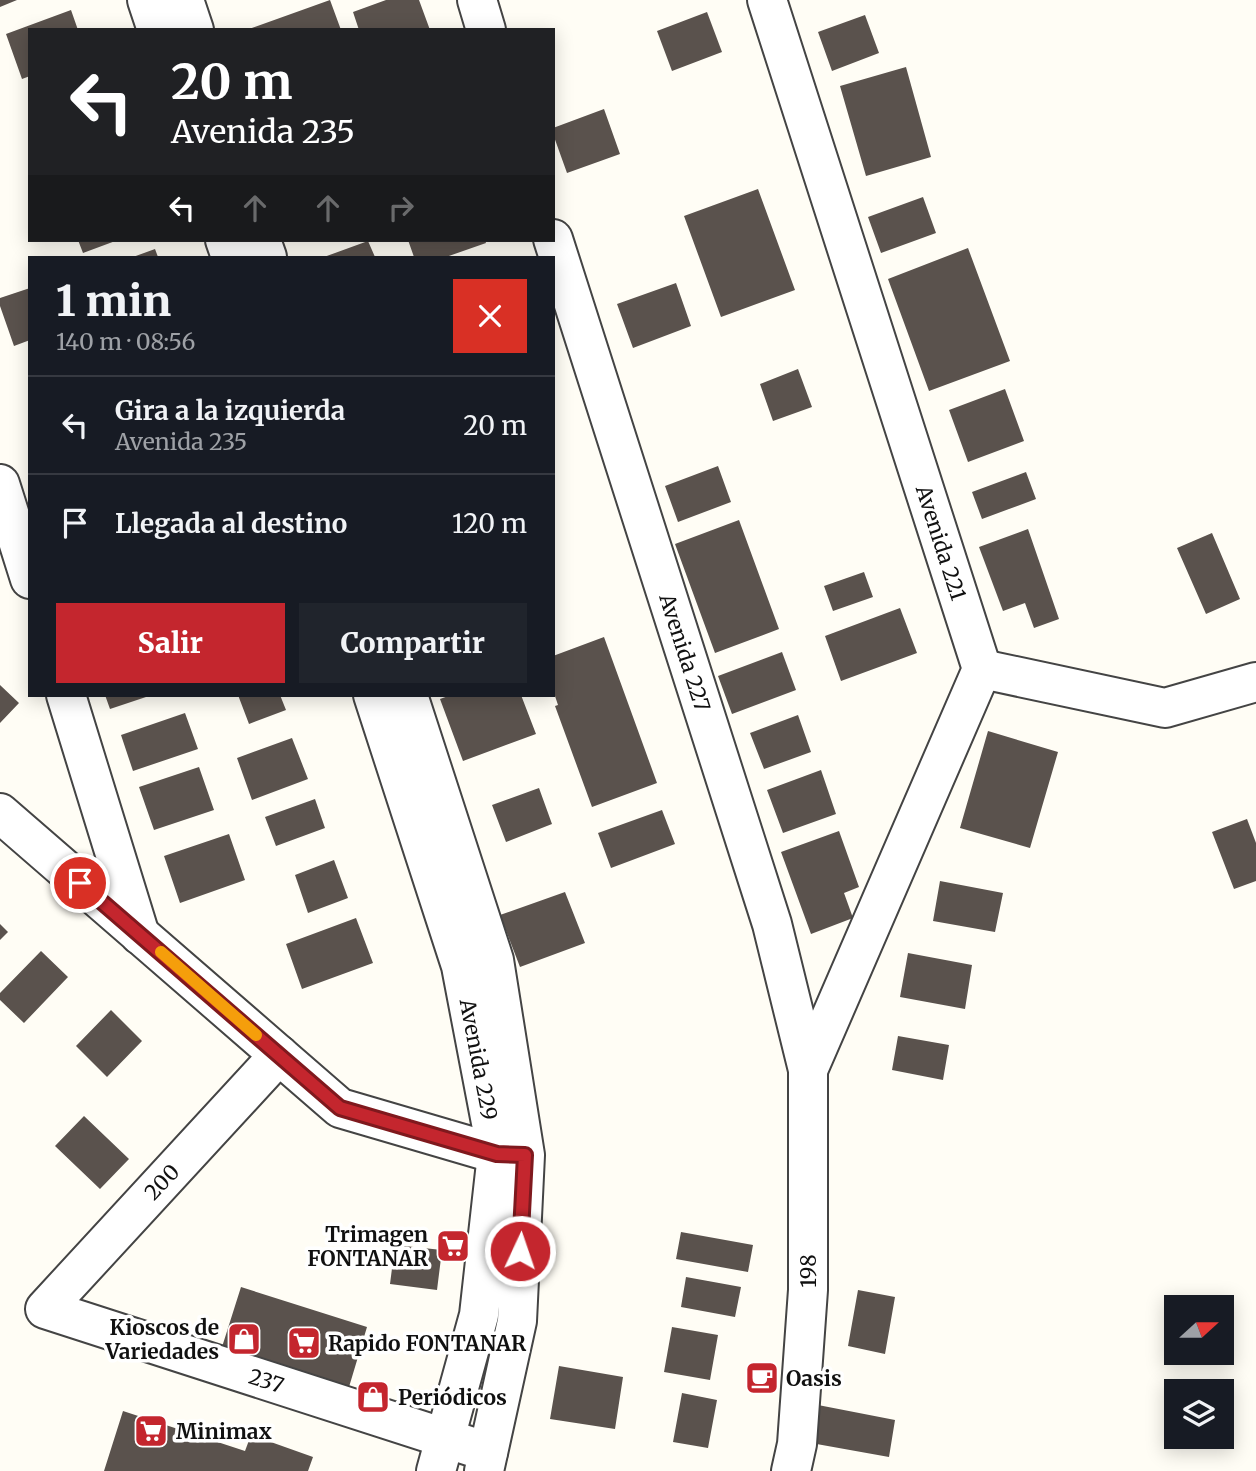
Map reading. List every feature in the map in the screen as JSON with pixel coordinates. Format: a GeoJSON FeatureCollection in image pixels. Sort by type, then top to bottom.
{"type":"FeatureCollection","features":[{"type":"Feature","properties":{"kind":"street"},"geometry":{"type":"LineString","coordinates":[[147,0],[156,28]]}},
{"type":"Feature","properties":{"kind":"street"},"geometry":{"type":"LineString","coordinates":[[184,0],[193,28]]}},
{"type":"Feature","properties":{"kind":"street"},"geometry":{"type":"LineString","coordinates":[[477,0],[485,28]]}},
{"type":"Feature","properties":{"kind":"street","name":"Avenida 221"},"geometry":{"type":"LineString","coordinates":[[767,0],[982,669]]}},
{"type":"Feature","properties":{"kind":"street","name":"Avenida 227"},"geometry":{"type":"LineString","coordinates":[[554,242],[772,924],[808,1070]]}},
{"type":"Feature","properties":{"kind":"street"},"geometry":{"type":"LineString","coordinates":[[0,484],[28,573]]}},
{"type":"Feature","properties":{"kind":"street"},"geometry":{"type":"LineString","coordinates":[[808,1070],[982,669],[1165,708],[1256,682]]}},
{"type":"Feature","properties":{"kind":"street"},"geometry":{"type":"LineString","coordinates":[[67,697],[140,935]]}},
{"type":"Feature","properties":{"kind":"street","name":"Avenida 229"},"geometry":{"type":"LineString","coordinates":[[374,697],[461,966],[511,1155],[479,1315],[440,1455]]}},
{"type":"Feature","properties":{"kind":"street","name":"Avenida 229"},"geometry":{"type":"LineString","coordinates":[[409,697],[494,961],[511,1155],[517,1321],[486,1461]]}},
{"type":"Feature","properties":{"kind":"street"},"geometry":{"type":"LineString","coordinates":[[0,813],[340,1108],[511,1155]]}},
{"type":"Feature","properties":{"kind":"street","name":"200"},"geometry":{"type":"LineString","coordinates":[[45,1309],[279,1055]]}},
{"type":"Feature","properties":{"kind":"street","name":"198"},"geometry":{"type":"LineString","coordinates":[[791,1471],[797,1444],[808,1290],[808,1070]]}},
{"type":"Feature","properties":{"kind":"street","name":"237"},"geometry":{"type":"LineString","coordinates":[[45,1309],[440,1455],[486,1461]]}},
{"type":"Feature","properties":{"kind":"building"},"geometry":{"type":"Polygon","coordinates":[[[0,0],[17,0],[0,7],[0,0]]]}},
{"type":"Feature","properties":{"kind":"building"},"geometry":{"type":"Polygon","coordinates":[[[330,0],[340,28],[252,28],[330,0]]]}},
{"type":"Feature","properties":{"kind":"building"},"geometry":{"type":"Polygon","coordinates":[[[386,0],[419,0],[429,28],[358,28],[353,12],[386,0]]]}},
{"type":"Feature","properties":{"kind":"building"},"geometry":{"type":"Polygon","coordinates":[[[71,10],[77,28],[28,28],[28,77],[22,79],[6,34],[71,10]]]}},
{"type":"Feature","properties":{"kind":"building"},"geometry":{"type":"Polygon","coordinates":[[[707,12],[722,52],[672,71],[657,31],[707,12]]]}},
{"type":"Feature","properties":{"kind":"building"},"geometry":{"type":"Polygon","coordinates":[[[865,15],[879,53],[832,71],[818,32],[865,15]]]}},
{"type":"Feature","properties":{"kind":"building"},"geometry":{"type":"Polygon","coordinates":[[[906,67],[931,157],[866,176],[840,86],[906,67]]]}},
{"type":"Feature","properties":{"kind":"building"},"geometry":{"type":"Polygon","coordinates":[[[604,109],[620,154],[567,173],[555,140],[555,127],[604,109]]]}},
{"type":"Feature","properties":{"kind":"building"},"geometry":{"type":"Polygon","coordinates":[[[758,189],[795,290],[721,317],[684,216],[758,189]]]}},
{"type":"Feature","properties":{"kind":"building"},"geometry":{"type":"Polygon","coordinates":[[[923,197],[936,233],[881,253],[868,217],[923,197]]]}},
{"type":"Feature","properties":{"kind":"building"},"geometry":{"type":"Polygon","coordinates":[[[79,242],[113,242],[83,253],[79,242]]]}},
{"type":"Feature","properties":{"kind":"building"},"geometry":{"type":"Polygon","coordinates":[[[368,242],[375,256],[327,256],[368,242]]]}},
{"type":"Feature","properties":{"kind":"building"},"geometry":{"type":"Polygon","coordinates":[[[409,242],[486,243],[449,256],[414,256],[409,242]]]}},
{"type":"Feature","properties":{"kind":"building"},"geometry":{"type":"Polygon","coordinates":[[[968,248],[1010,361],[929,391],[888,279],[968,248]]]}},
{"type":"Feature","properties":{"kind":"building"},"geometry":{"type":"Polygon","coordinates":[[[155,249],[158,256],[136,256],[155,249]]]}},
{"type":"Feature","properties":{"kind":"building"},"geometry":{"type":"Polygon","coordinates":[[[676,283],[691,326],[633,348],[617,304],[676,283]]]}},
{"type":"Feature","properties":{"kind":"building"},"geometry":{"type":"Polygon","coordinates":[[[28,289],[28,341],[14,346],[0,306],[0,298],[28,289]]]}},
{"type":"Feature","properties":{"kind":"building"},"geometry":{"type":"Polygon","coordinates":[[[798,369],[812,407],[773,421],[760,384],[798,369]]]}},
{"type":"Feature","properties":{"kind":"building"},"geometry":{"type":"Polygon","coordinates":[[[1005,389],[1024,441],[968,462],[949,410],[1005,389]]]}},
{"type":"Feature","properties":{"kind":"building"},"geometry":{"type":"Polygon","coordinates":[[[718,466],[731,502],[678,522],[665,486],[718,466]]]}},
{"type":"Feature","properties":{"kind":"building"},"geometry":{"type":"Polygon","coordinates":[[[1026,472],[1036,499],[982,519],[972,492],[1026,472]]]}},
{"type":"Feature","properties":{"kind":"building"},"geometry":{"type":"Polygon","coordinates":[[[739,520],[779,629],[715,653],[675,544],[739,520]]]}},
{"type":"Feature","properties":{"kind":"building"},"geometry":{"type":"Polygon","coordinates":[[[1028,529],[1059,619],[1034,628],[1025,603],[1003,611],[979,547],[1028,529]]]}},
{"type":"Feature","properties":{"kind":"building"},"geometry":{"type":"Polygon","coordinates":[[[1212,533],[1240,599],[1206,614],[1177,548],[1212,533]]]}},
{"type":"Feature","properties":{"kind":"building"},"geometry":{"type":"Polygon","coordinates":[[[864,572],[873,597],[833,611],[824,586],[864,572]]]}},
{"type":"Feature","properties":{"kind":"building"},"geometry":{"type":"Polygon","coordinates":[[[900,608],[917,653],[841,681],[825,636],[900,608]]]}},
{"type":"Feature","properties":{"kind":"building"},"geometry":{"type":"Polygon","coordinates":[[[604,637],[657,783],[592,807],[555,706],[558,705],[555,696],[555,655],[604,637]]]}},
{"type":"Feature","properties":{"kind":"building"},"geometry":{"type":"Polygon","coordinates":[[[782,652],[796,690],[732,714],[718,676],[782,652]]]}},
{"type":"Feature","properties":{"kind":"building"},"geometry":{"type":"Polygon","coordinates":[[[0,685],[19,703],[0,723],[0,685]]]}},
{"type":"Feature","properties":{"kind":"building"},"geometry":{"type":"Polygon","coordinates":[[[106,697],[146,697],[110,709],[106,697]]]}},
{"type":"Feature","properties":{"kind":"building"},"geometry":{"type":"Polygon","coordinates":[[[239,697],[281,697],[286,710],[249,724],[239,697]]]}},
{"type":"Feature","properties":{"kind":"building"},"geometry":{"type":"Polygon","coordinates":[[[522,697],[536,734],[463,761],[440,699],[522,697]]]}},
{"type":"Feature","properties":{"kind":"building"},"geometry":{"type":"Polygon","coordinates":[[[185,713],[198,749],[133,771],[121,735],[185,713]]]}},
{"type":"Feature","properties":{"kind":"building"},"geometry":{"type":"Polygon","coordinates":[[[798,715],[811,752],[764,769],[750,733],[798,715]]]}},
{"type":"Feature","properties":{"kind":"building"},"geometry":{"type":"Polygon","coordinates":[[[988,731],[1058,752],[1030,848],[960,828],[988,731]]]}},
{"type":"Feature","properties":{"kind":"building"},"geometry":{"type":"Polygon","coordinates":[[[292,738],[308,779],[252,800],[237,758],[292,738]]]}},
{"type":"Feature","properties":{"kind":"building"},"geometry":{"type":"Polygon","coordinates":[[[199,767],[214,810],[154,830],[139,787],[199,767]]]}},
{"type":"Feature","properties":{"kind":"building"},"geometry":{"type":"Polygon","coordinates":[[[821,770],[836,814],[783,833],[767,790],[821,770]]]}},
{"type":"Feature","properties":{"kind":"building"},"geometry":{"type":"Polygon","coordinates":[[[539,788],[552,824],[506,842],[492,805],[539,788]]]}},
{"type":"Feature","properties":{"kind":"building"},"geometry":{"type":"Polygon","coordinates":[[[315,799],[325,828],[276,846],[265,817],[315,799]]]}},
{"type":"Feature","properties":{"kind":"building"},"geometry":{"type":"Polygon","coordinates":[[[662,810],[675,844],[611,868],[598,833],[662,810]]]}},
{"type":"Feature","properties":{"kind":"building"},"geometry":{"type":"Polygon","coordinates":[[[1247,819],[1256,843],[1256,881],[1234,889],[1212,832],[1247,819]]]}},
{"type":"Feature","properties":{"kind":"building"},"geometry":{"type":"Polygon","coordinates":[[[839,831],[859,887],[844,893],[853,918],[811,934],[781,852],[839,831]]]}},
{"type":"Feature","properties":{"kind":"building"},"geometry":{"type":"Polygon","coordinates":[[[229,834],[245,880],[180,903],[164,856],[229,834]]]}},
{"type":"Feature","properties":{"kind":"building"},"geometry":{"type":"Polygon","coordinates":[[[334,860],[348,898],[308,913],[295,875],[334,860]]]}},
{"type":"Feature","properties":{"kind":"building"},"geometry":{"type":"Polygon","coordinates":[[[940,881],[1003,893],[995,932],[933,921],[940,881]]]}},
{"type":"Feature","properties":{"kind":"building"},"geometry":{"type":"Polygon","coordinates":[[[565,892],[585,943],[520,967],[500,915],[565,892]]]}},
{"type":"Feature","properties":{"kind":"building"},"geometry":{"type":"Polygon","coordinates":[[[356,918],[373,963],[302,989],[286,944],[356,918]]]}},
{"type":"Feature","properties":{"kind":"building"},"geometry":{"type":"Polygon","coordinates":[[[0,924],[8,932],[0,940],[0,924]]]}},
{"type":"Feature","properties":{"kind":"building"},"geometry":{"type":"Polygon","coordinates":[[[41,951],[68,977],[24,1023],[0,1000],[0,993],[41,951]]]}},
{"type":"Feature","properties":{"kind":"building"},"geometry":{"type":"Polygon","coordinates":[[[908,953],[972,965],[965,1009],[900,997],[908,953]]]}},
{"type":"Feature","properties":{"kind":"building"},"geometry":{"type":"Polygon","coordinates":[[[111,1010],[142,1041],[107,1077],[76,1046],[111,1010]]]}},
{"type":"Feature","properties":{"kind":"building"},"geometry":{"type":"Polygon","coordinates":[[[898,1036],[949,1045],[943,1080],[892,1070],[898,1036]]]}},
{"type":"Feature","properties":{"kind":"building"},"geometry":{"type":"Polygon","coordinates":[[[84,1116],[129,1159],[100,1189],[55,1146],[84,1116]]]}},
{"type":"Feature","properties":{"kind":"building"},"geometry":{"type":"Polygon","coordinates":[[[681,1232],[753,1245],[748,1272],[676,1259],[681,1232]]]}},
{"type":"Feature","properties":{"kind":"building"},"geometry":{"type":"Polygon","coordinates":[[[395,1245],[442,1250],[437,1290],[390,1284],[395,1245]]]}},
{"type":"Feature","properties":{"kind":"building"},"geometry":{"type":"Polygon","coordinates":[[[686,1277],[741,1287],[735,1317],[681,1307],[686,1277]]]}},
{"type":"Feature","properties":{"kind":"building"},"geometry":{"type":"Polygon","coordinates":[[[241,1287],[367,1327],[349,1387],[222,1347],[241,1287]]]}},
{"type":"Feature","properties":{"kind":"building"},"geometry":{"type":"Polygon","coordinates":[[[858,1290],[895,1297],[885,1354],[848,1346],[858,1290]]]}},
{"type":"Feature","properties":{"kind":"building"},"geometry":{"type":"Polygon","coordinates":[[[672,1327],[718,1335],[710,1380],[664,1372],[672,1327]]]}},
{"type":"Feature","properties":{"kind":"building"},"geometry":{"type":"Polygon","coordinates":[[[559,1366],[623,1377],[615,1429],[550,1419],[559,1366]]]}},
{"type":"Feature","properties":{"kind":"building"},"geometry":{"type":"Polygon","coordinates":[[[682,1393],[717,1400],[708,1448],[673,1442],[682,1393]]]}},
{"type":"Feature","properties":{"kind":"building"},"geometry":{"type":"Polygon","coordinates":[[[818,1405],[895,1420],[889,1457],[811,1443],[818,1405]]]}},
{"type":"Feature","properties":{"kind":"building","name":"Minimax"},"geometry":{"type":"Polygon","coordinates":[[[123,1411],[245,1451],[251,1435],[313,1457],[308,1471],[104,1471],[123,1411]]]}},
{"type":"Feature","properties":{"kind":"slow traffic"},"geometry":{"type":"LineString","coordinates":[[161,952],[256,1035]]}},
{"type":"Feature","properties":{"kind":"place","name":"Trimagen FONTANAR"},"geometry":{"type":"Point","coordinates":[453,1246]}},
{"type":"Feature","properties":{"kind":"place","name":"Kioscos de Variedades"},"geometry":{"type":"Point","coordinates":[244,1339]}},
{"type":"Feature","properties":{"kind":"place","name":"Rapido FONTANAR"},"geometry":{"type":"Point","coordinates":[304,1343]}},
{"type":"Feature","properties":{"kind":"place","name":"Oasis"},"geometry":{"type":"Point","coordinates":[762,1378]}},
{"type":"Feature","properties":{"kind":"place","name":"Periódicos"},"geometry":{"type":"Point","coordinates":[373,1397]}},
{"type":"Feature","properties":{"kind":"place","name":"Minimax"},"geometry":{"type":"Point","coordinates":[151,1431]}},
{"type":"Feature","properties":{"kind":"route"},"geometry":{"type":"LineString","coordinates":[[80,883],[340,1108],[497,1154],[525,1155],[520,1251]]}}]}
